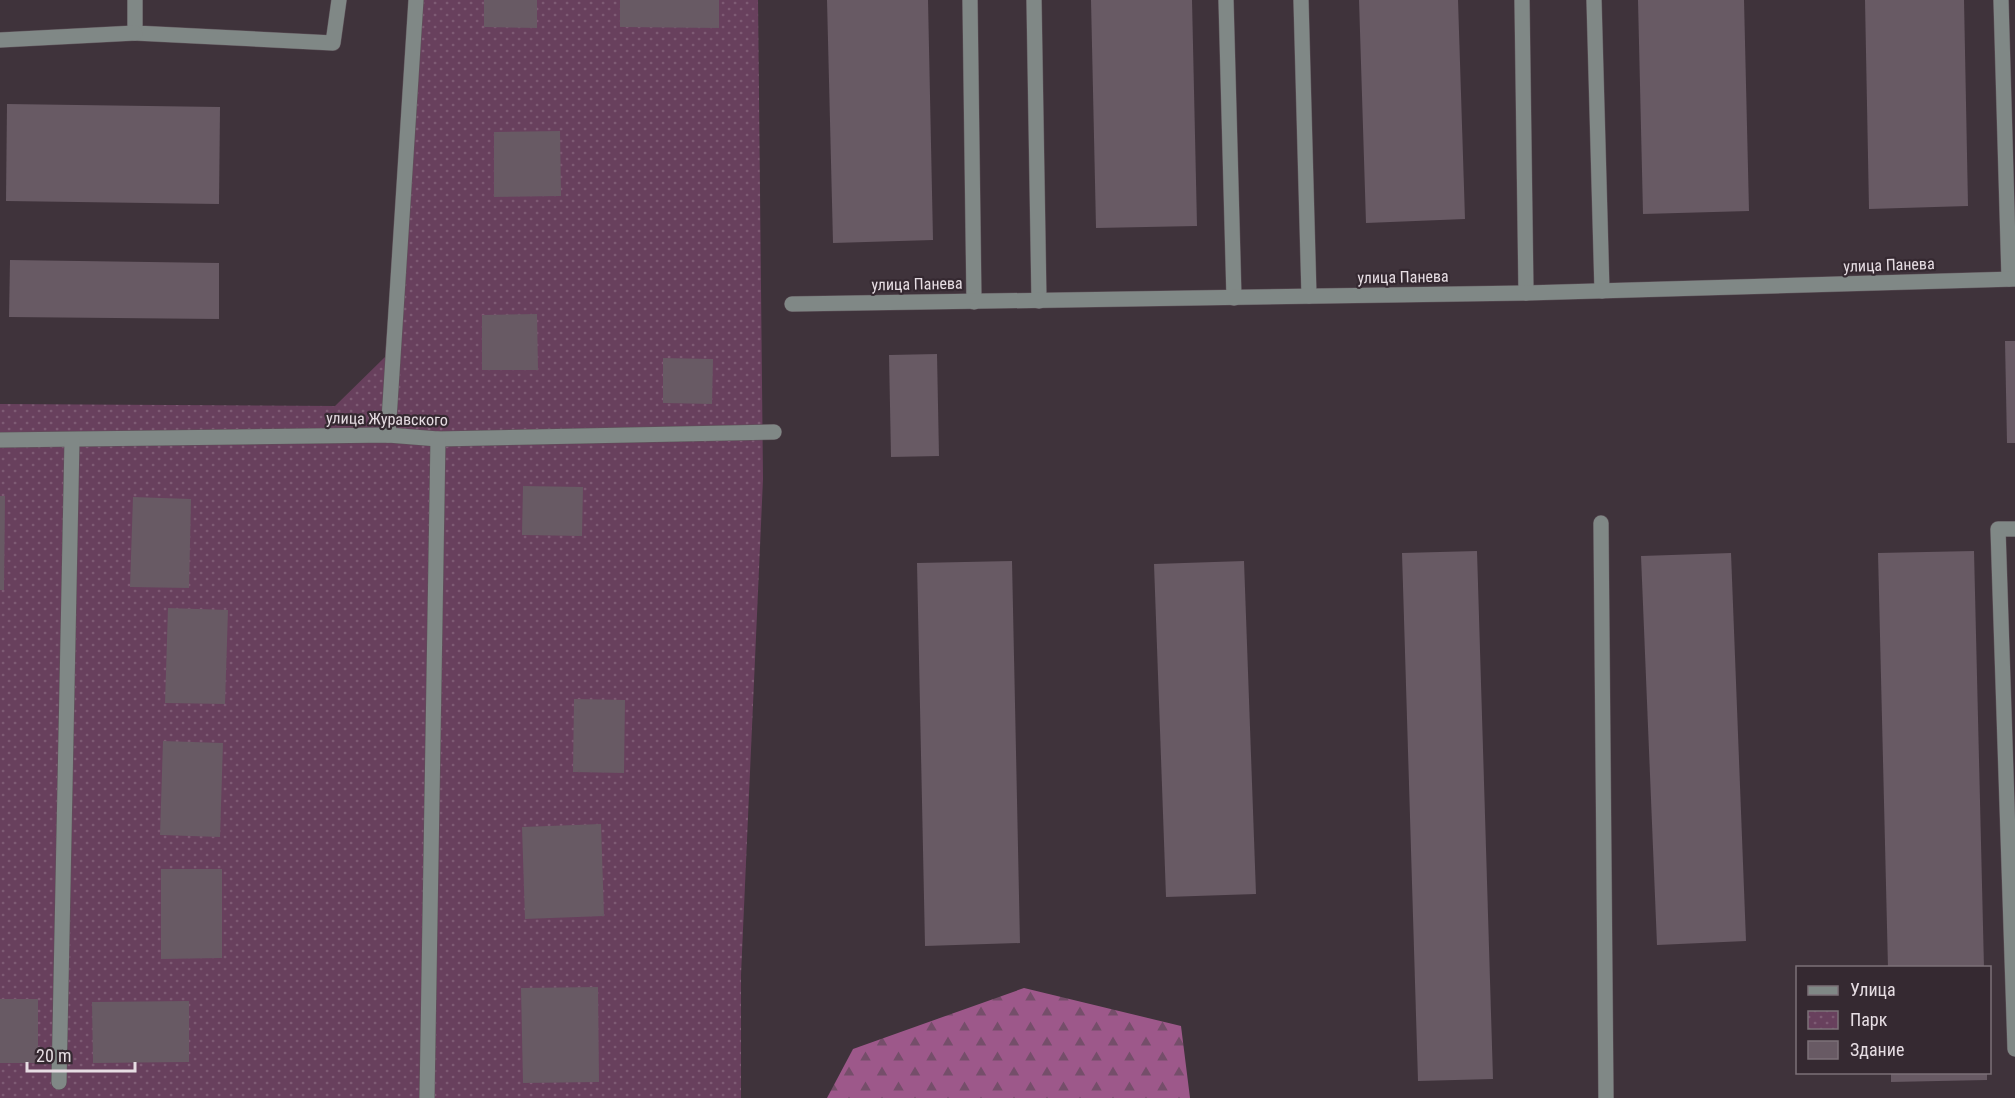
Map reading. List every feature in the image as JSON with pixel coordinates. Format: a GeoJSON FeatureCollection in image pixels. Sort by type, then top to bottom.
{"type":"FeatureCollection","features":[{"type":"Feature","properties":{"kind":"street"},"geometry":{"type":"LineString","coordinates":[[135,0],[135,33]]}},
{"type":"Feature","properties":{"kind":"street"},"geometry":{"type":"LineString","coordinates":[[0,40],[135,33],[333,43],[339,0]]}},
{"type":"Feature","properties":{"kind":"street"},"geometry":{"type":"LineString","coordinates":[[388,435],[416,0]]}},
{"type":"Feature","properties":{"kind":"street"},"geometry":{"type":"LineString","coordinates":[[970,0],[974,302]]}},
{"type":"Feature","properties":{"kind":"street"},"geometry":{"type":"LineString","coordinates":[[1034,0],[1039,301]]}},
{"type":"Feature","properties":{"kind":"street"},"geometry":{"type":"LineString","coordinates":[[1226,0],[1234,298]]}},
{"type":"Feature","properties":{"kind":"street"},"geometry":{"type":"LineString","coordinates":[[1300,0],[1309,296]]}},
{"type":"Feature","properties":{"kind":"street"},"geometry":{"type":"LineString","coordinates":[[1522,0],[1526,293]]}},
{"type":"Feature","properties":{"kind":"street"},"geometry":{"type":"LineString","coordinates":[[1594,0],[1602,291]]}},
{"type":"Feature","properties":{"kind":"street"},"geometry":{"type":"LineString","coordinates":[[2001,0],[2012,279]]}},
{"type":"Feature","properties":{"kind":"street","name":"улица Панева"},"geometry":{"type":"LineString","coordinates":[[792,304],[1526,293],[2012,279]]}},
{"type":"Feature","properties":{"kind":"street","name":"улица Журавского"},"geometry":{"type":"LineString","coordinates":[[0,440],[388,435],[438,439],[774,432]]}},
{"type":"Feature","properties":{"kind":"street"},"geometry":{"type":"LineString","coordinates":[[427,1098],[438,439]]}},
{"type":"Feature","properties":{"kind":"street"},"geometry":{"type":"LineString","coordinates":[[59,1082],[72,440]]}},
{"type":"Feature","properties":{"kind":"street"},"geometry":{"type":"LineString","coordinates":[[1601,523],[1606,1098]]}},
{"type":"Feature","properties":{"kind":"street"},"geometry":{"type":"LineString","coordinates":[[2015,529],[1998,529],[2015,1049]]}},
{"type":"Feature","properties":{"kind":"green space"},"geometry":{"type":"Polygon","coordinates":[[[414,0],[758,0],[763,479],[741,975],[741,1098],[0,1098],[0,404],[335,406],[385,357],[414,0]]]}},
{"type":"Feature","properties":{"kind":"green space"},"geometry":{"type":"Polygon","coordinates":[[[1024,988],[1181,1026],[1190,1098],[827,1098],[853,1049],[1024,988]]]}},
{"type":"Feature","properties":{"kind":"building"},"geometry":{"type":"Polygon","coordinates":[[[484,0],[537,0],[537,28],[484,27],[484,0]]]}},
{"type":"Feature","properties":{"kind":"building"},"geometry":{"type":"Polygon","coordinates":[[[620,0],[719,0],[719,28],[620,27],[620,0]]]}},
{"type":"Feature","properties":{"kind":"building"},"geometry":{"type":"Polygon","coordinates":[[[827,0],[928,0],[933,240],[833,243],[827,0]]]}},
{"type":"Feature","properties":{"kind":"building"},"geometry":{"type":"Polygon","coordinates":[[[1091,0],[1192,0],[1197,226],[1096,228],[1091,0]]]}},
{"type":"Feature","properties":{"kind":"building"},"geometry":{"type":"Polygon","coordinates":[[[1359,0],[1458,0],[1465,219],[1366,223],[1359,0]]]}},
{"type":"Feature","properties":{"kind":"building"},"geometry":{"type":"Polygon","coordinates":[[[1638,0],[1744,0],[1749,211],[1643,214],[1638,0]]]}},
{"type":"Feature","properties":{"kind":"building"},"geometry":{"type":"Polygon","coordinates":[[[1865,0],[1964,0],[1968,206],[1869,209],[1865,0]]]}},
{"type":"Feature","properties":{"kind":"building"},"geometry":{"type":"Polygon","coordinates":[[[7,104],[220,107],[219,204],[6,201],[7,104]]]}},
{"type":"Feature","properties":{"kind":"building"},"geometry":{"type":"Polygon","coordinates":[[[560,131],[561,196],[494,197],[494,132],[560,131]]]}},
{"type":"Feature","properties":{"kind":"building"},"geometry":{"type":"Polygon","coordinates":[[[10,260],[219,263],[219,319],[9,317],[10,260]]]}},
{"type":"Feature","properties":{"kind":"building"},"geometry":{"type":"Polygon","coordinates":[[[537,314],[538,370],[482,370],[482,315],[537,314]]]}},
{"type":"Feature","properties":{"kind":"building"},"geometry":{"type":"Polygon","coordinates":[[[2005,341],[2015,341],[2015,443],[2007,443],[2005,341]]]}},
{"type":"Feature","properties":{"kind":"building"},"geometry":{"type":"Polygon","coordinates":[[[937,354],[939,456],[891,457],[889,355],[937,354]]]}},
{"type":"Feature","properties":{"kind":"building"},"geometry":{"type":"Polygon","coordinates":[[[663,358],[713,359],[712,404],[663,403],[663,358]]]}},
{"type":"Feature","properties":{"kind":"building"},"geometry":{"type":"Polygon","coordinates":[[[523,486],[583,487],[582,536],[522,535],[523,486]]]}},
{"type":"Feature","properties":{"kind":"building"},"geometry":{"type":"Polygon","coordinates":[[[0,496],[5,496],[4,590],[0,590],[0,496]]]}},
{"type":"Feature","properties":{"kind":"building"},"geometry":{"type":"Polygon","coordinates":[[[133,497],[191,499],[189,588],[130,587],[133,497]]]}},
{"type":"Feature","properties":{"kind":"building"},"geometry":{"type":"Polygon","coordinates":[[[1477,551],[1493,1079],[1418,1081],[1402,553],[1477,551]]]}},
{"type":"Feature","properties":{"kind":"building"},"geometry":{"type":"Polygon","coordinates":[[[1974,551],[1984,966],[1888,966],[1878,553],[1974,551]]]}},
{"type":"Feature","properties":{"kind":"building"},"geometry":{"type":"Polygon","coordinates":[[[1731,553],[1746,941],[1657,945],[1641,556],[1731,553]]]}},
{"type":"Feature","properties":{"kind":"building"},"geometry":{"type":"Polygon","coordinates":[[[1012,561],[1020,943],[925,946],[917,563],[1012,561]]]}},
{"type":"Feature","properties":{"kind":"building"},"geometry":{"type":"Polygon","coordinates":[[[1244,561],[1256,894],[1166,897],[1154,564],[1244,561]]]}},
{"type":"Feature","properties":{"kind":"building"},"geometry":{"type":"Polygon","coordinates":[[[168,608],[228,610],[225,704],[165,703],[168,608]]]}},
{"type":"Feature","properties":{"kind":"building"},"geometry":{"type":"Polygon","coordinates":[[[574,699],[625,700],[624,773],[573,772],[574,699]]]}},
{"type":"Feature","properties":{"kind":"building"},"geometry":{"type":"Polygon","coordinates":[[[163,741],[223,743],[220,837],[160,835],[163,741]]]}},
{"type":"Feature","properties":{"kind":"building"},"geometry":{"type":"Polygon","coordinates":[[[601,824],[604,916],[525,919],[522,827],[601,824]]]}},
{"type":"Feature","properties":{"kind":"building"},"geometry":{"type":"Polygon","coordinates":[[[161,869],[222,869],[222,958],[161,959],[161,869]]]}},
{"type":"Feature","properties":{"kind":"building"},"geometry":{"type":"Polygon","coordinates":[[[598,987],[599,1082],[523,1083],[521,988],[598,987]]]}},
{"type":"Feature","properties":{"kind":"building"},"geometry":{"type":"Polygon","coordinates":[[[0,999],[38,999],[38,1063],[0,1063],[0,999]]]}},
{"type":"Feature","properties":{"kind":"building"},"geometry":{"type":"Polygon","coordinates":[[[189,1001],[189,1062],[93,1063],[92,1002],[189,1001]]]}},
{"type":"Feature","properties":{"kind":"building"},"geometry":{"type":"Polygon","coordinates":[[[1891,1074],[1987,1074],[1987,1080],[1891,1082],[1891,1074]]]}}]}
